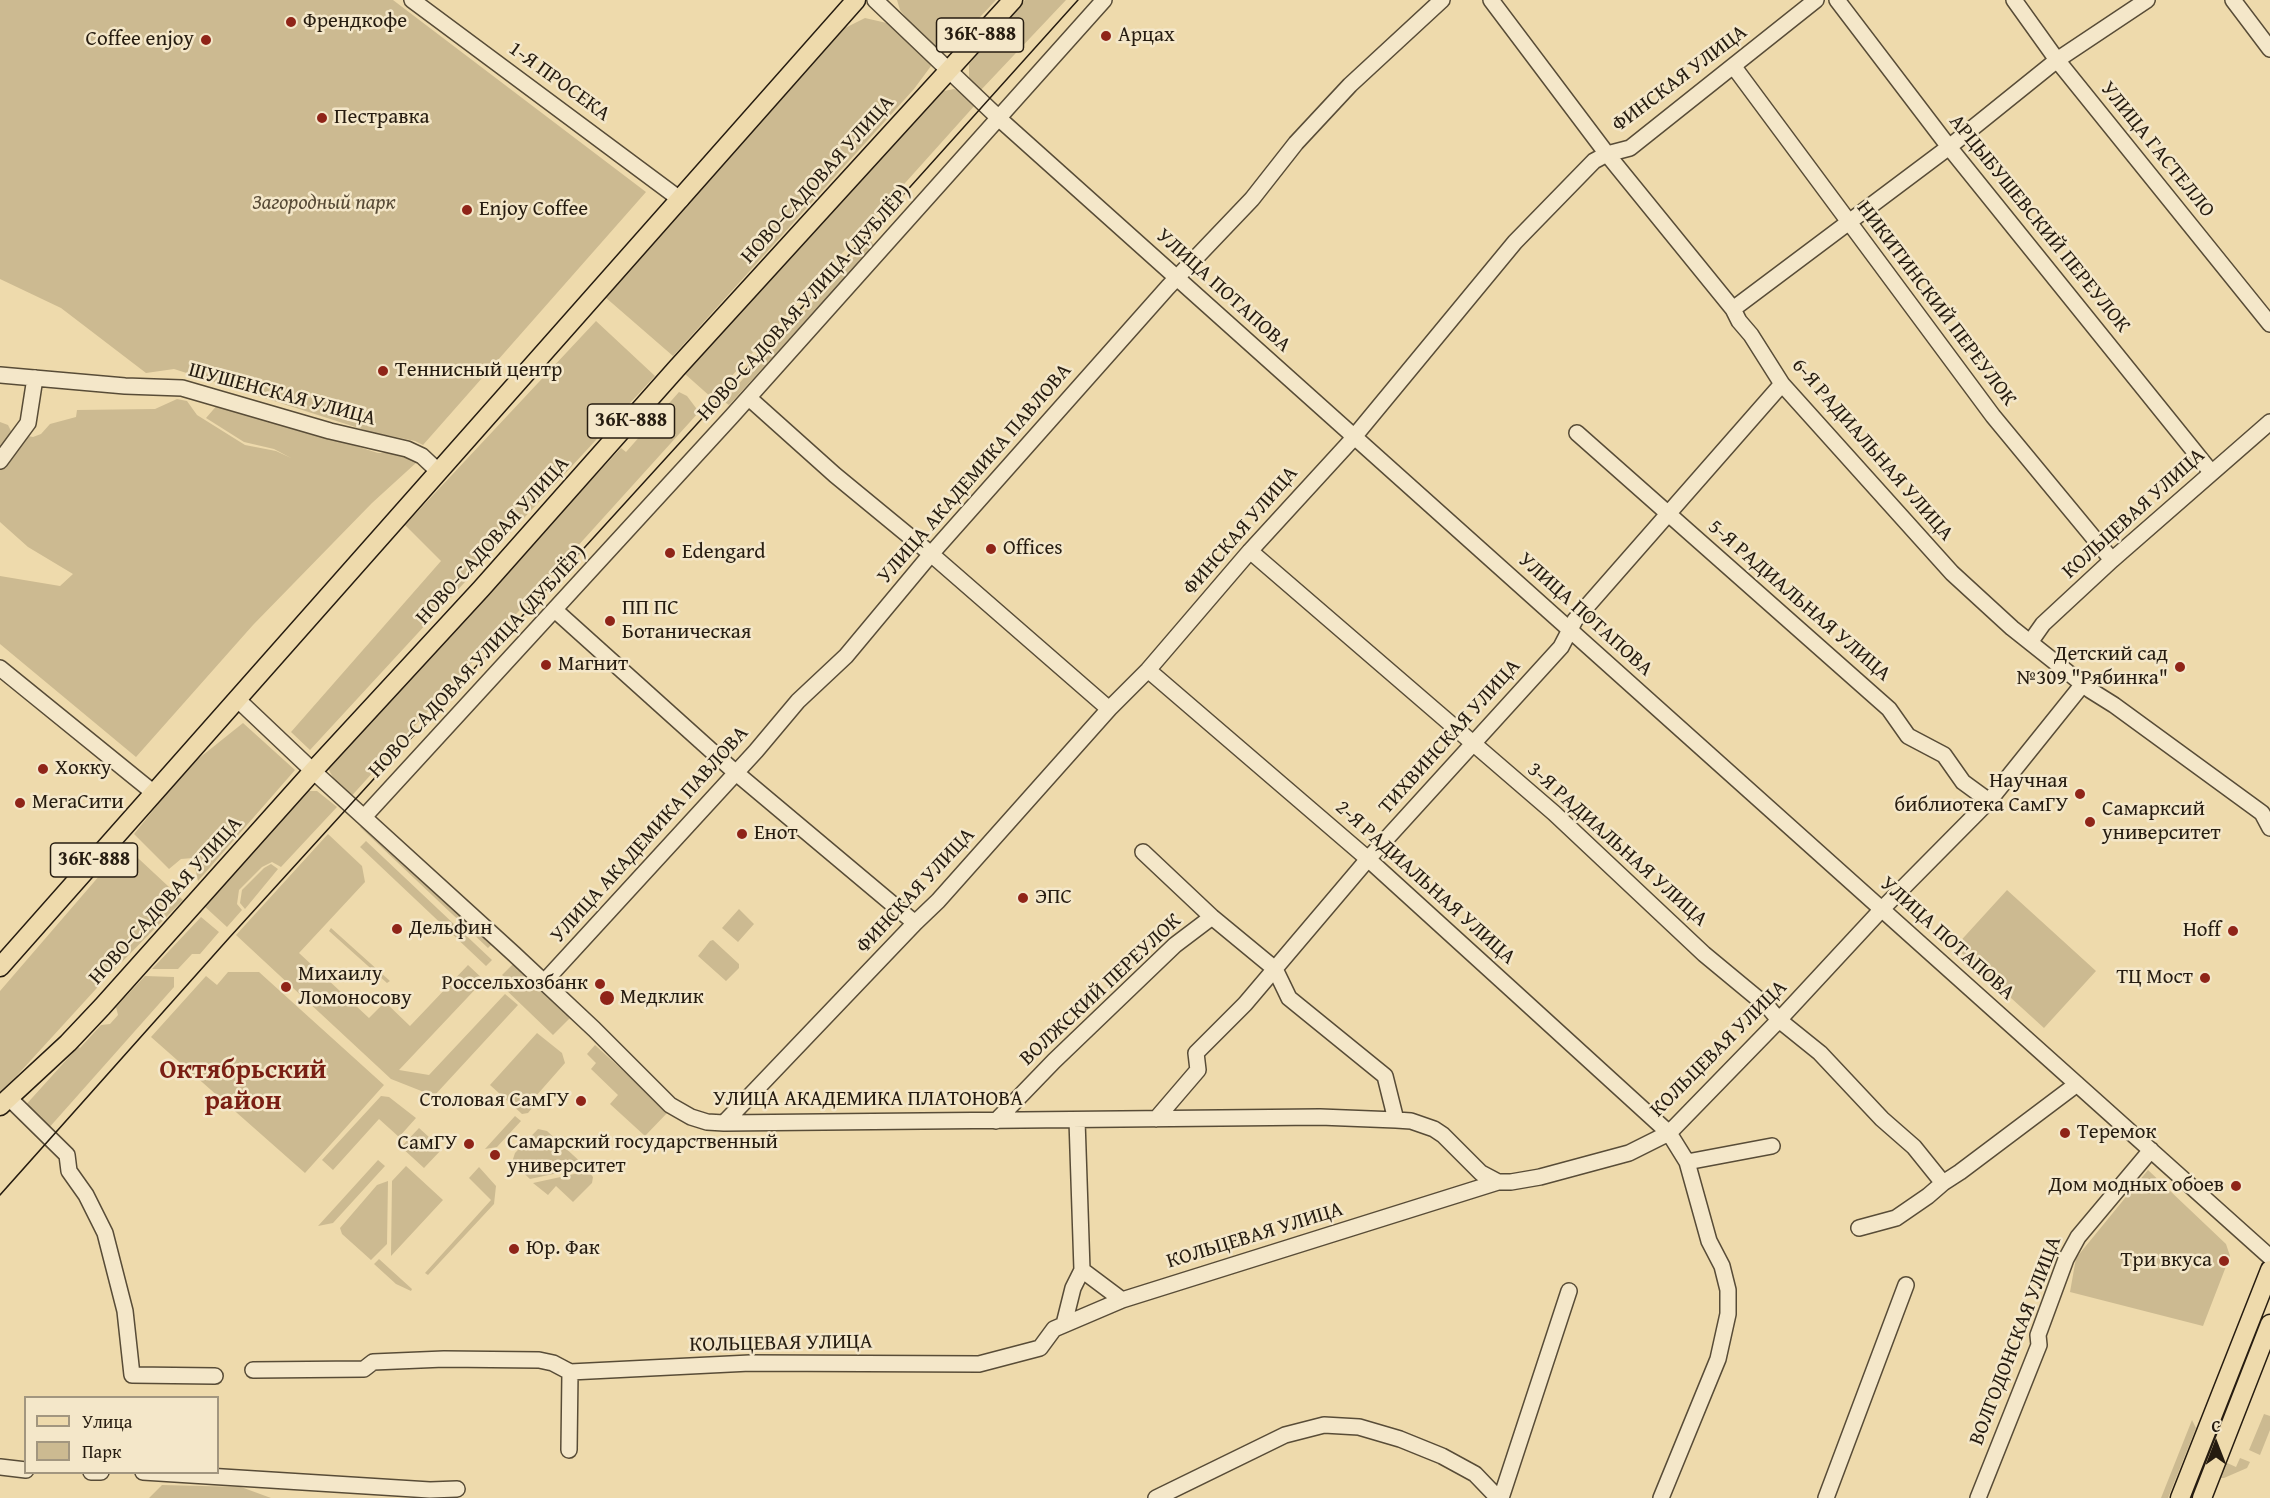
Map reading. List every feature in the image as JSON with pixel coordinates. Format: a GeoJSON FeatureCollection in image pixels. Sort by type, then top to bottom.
{"type":"FeatureCollection","features":[{"type":"Feature","properties":{"kind":"main road","name":"36К-888"},"geometry":{"type":"LineString","coordinates":[[0,968],[856,0]]}},
{"type":"Feature","properties":{"kind":"main road","name":"НОВО-САДОВАЯ УЛИЦА"},"geometry":{"type":"LineString","coordinates":[[5,1102],[68,1043],[102,1007],[313,771],[481,590],[677,368],[1013,0]]}},
{"type":"Feature","properties":{"kind":"main road"},"geometry":{"type":"LineString","coordinates":[[2180,1498],[2270,1270]]}},
{"type":"Feature","properties":{"kind":"main road"},"geometry":{"type":"LineString","coordinates":[[2192,1498],[2270,1297]]}},
{"type":"Feature","properties":{"kind":"main road"},"geometry":{"type":"LineString","coordinates":[[2202,1498],[2270,1324]]}},
{"type":"Feature","properties":{"kind":"street","name":"УЛИЦА ПОТАПОВА"},"geometry":{"type":"LineString","coordinates":[[875,0],[999,118],[2270,1257]]}},
{"type":"Feature","properties":{"kind":"street","name":"НОВО-САДОВАЯ УЛИЦА (ДУБЛЁР)"},"geometry":{"type":"LineString","coordinates":[[364,817],[749,398],[1104,0]]}},
{"type":"Feature","properties":{"kind":"street","name":"УЛИЦА АКАДЕМИКА ПАВЛОВА"},"geometry":{"type":"LineString","coordinates":[[544,982],[798,701],[846,656],[931,554],[1177,278],[1252,199],[1296,143],[1350,86],[1442,0]]}},
{"type":"Feature","properties":{"kind":"street","name":"6-Я РАДИАЛЬНАЯ УЛИЦА"},"geometry":{"type":"LineString","coordinates":[[1491,0],[1607,154],[1733,309],[1782,384],[1952,573],[2012,627],[2083,684],[2182,753],[2262,813],[2270,828]]}},
{"type":"Feature","properties":{"kind":"street","name":"ФИНСКАЯ УЛИЦА"},"geometry":{"type":"LineString","coordinates":[[724,1123],[938,901],[1109,709],[1148,670],[1250,551],[1354,436],[1515,242],[1594,161],[1607,154],[1630,148],[1816,0]]}},
{"type":"Feature","properties":{"kind":"street","name":"АРЦЫБУШЕВСКИЙ ПЕРЕУЛОК"},"geometry":{"type":"LineString","coordinates":[[1837,0],[1949,147],[2211,472]]}},
{"type":"Feature","properties":{"kind":"street","name":"УЛИЦА ГАСТЕЛЛО"},"geometry":{"type":"LineString","coordinates":[[2014,0],[2057,60],[2270,324]]}},
{"type":"Feature","properties":{"kind":"street"},"geometry":{"type":"LineString","coordinates":[[1733,309],[1949,147],[2057,60],[2147,0]]}},
{"type":"Feature","properties":{"kind":"street"},"geometry":{"type":"LineString","coordinates":[[2233,0],[2270,49]]}},
{"type":"Feature","properties":{"kind":"street","name":"1-Я ПРОСЕКА"},"geometry":{"type":"LineString","coordinates":[[417,2],[681,200]]}},
{"type":"Feature","properties":{"kind":"street","name":"НИКИТИНСКИЙ ПЕРЕУЛОК"},"geometry":{"type":"LineString","coordinates":[[1734,67],[1993,416],[2112,560]]}},
{"type":"Feature","properties":{"kind":"street","name":"ШУШЕНСКАЯ УЛИЦА"},"geometry":{"type":"LineString","coordinates":[[0,375],[125,386],[182,388],[330,431],[407,449],[422,456],[438,471]]}},
{"type":"Feature","properties":{"kind":"street"},"geometry":{"type":"LineString","coordinates":[[0,461],[28,423],[35,378]]}},
{"type":"Feature","properties":{"kind":"street","name":"ТИХВИНСКАЯ УЛИЦА"},"geometry":{"type":"LineString","coordinates":[[1156,1119],[1198,1070],[1196,1053],[1245,1004],[1368,859],[1561,647],[1575,620],[1782,384]]}},
{"type":"Feature","properties":{"kind":"street"},"geometry":{"type":"LineString","coordinates":[[749,398],[835,475],[931,554],[1109,709]]}},
{"type":"Feature","properties":{"kind":"street","name":"КОЛЬЦЕВАЯ УЛИЦА"},"geometry":{"type":"LineString","coordinates":[[2031,642],[2043,624],[2112,560],[2270,422]]}},
{"type":"Feature","properties":{"kind":"street","name":"5-Я РАДИАЛЬНАЯ УЛИЦА"},"geometry":{"type":"LineString","coordinates":[[1578,433],[1889,709],[1908,736],[1944,755],[1963,782],[1989,801]]}},
{"type":"Feature","properties":{"kind":"street","name":"3-Я РАДИАЛЬНАЯ УЛИЦА"},"geometry":{"type":"LineString","coordinates":[[1250,551],[1472,745],[1554,813],[1704,954],[1820,1053],[1882,1119],[1914,1147],[1942,1183]]}},
{"type":"Feature","properties":{"kind":"street"},"geometry":{"type":"LineString","coordinates":[[556,610],[735,772],[915,923]]}},
{"type":"Feature","properties":{"kind":"street"},"geometry":{"type":"LineString","coordinates":[[0,668],[154,793]]}},
{"type":"Feature","properties":{"kind":"street","name":"2-Я РАДИАЛЬНАЯ УЛИЦА"},"geometry":{"type":"LineString","coordinates":[[1148,670],[1368,859],[1669,1133],[1687,1162],[1709,1241],[1722,1266],[1728,1290],[1728,1314],[1718,1359],[1661,1498]]}},
{"type":"Feature","properties":{"kind":"street","name":"КОЛЬЦЕВАЯ УЛИЦА"},"geometry":{"type":"LineString","coordinates":[[253,1370],[364,1369],[373,1362],[444,1359],[539,1360],[553,1363],[570,1372],[750,1363],[979,1364],[1040,1348],[1054,1329],[1122,1300],[1498,1182],[1540,1177],[1629,1153],[1669,1133],[1779,1020],[1882,909],[1989,801],[2083,684]]}},
{"type":"Feature","properties":{"kind":"street","name":"УЛИЦА АКАДЕМИКА ПЛАТОНОВА"},"geometry":{"type":"LineString","coordinates":[[237,699],[544,982],[670,1104],[691,1117],[707,1122],[724,1123],[1320,1117],[1411,1121],[1434,1129],[1443,1135],[1481,1173],[1498,1182]]}},
{"type":"Feature","properties":{"kind":"street"},"geometry":{"type":"LineString","coordinates":[[1143,852],[1212,917],[1275,969],[1289,998],[1385,1076],[1396,1120]]}},
{"type":"Feature","properties":{"kind":"street","name":"ВОЛЖСКИЙ ПЕРЕУЛОК"},"geometry":{"type":"LineString","coordinates":[[996,1121],[1054,1061],[1175,945],[1212,917]]}},
{"type":"Feature","properties":{"kind":"street"},"geometry":{"type":"LineString","coordinates":[[1859,1228],[1896,1218],[2077,1084]]}},
{"type":"Feature","properties":{"kind":"street"},"geometry":{"type":"LineString","coordinates":[[5,1102],[66,1155],[69,1171],[86,1195],[105,1233],[125,1311],[132,1376],[214,1376]]}},
{"type":"Feature","properties":{"kind":"street"},"geometry":{"type":"LineString","coordinates":[[1064,1324],[1073,1288],[1082,1270],[1077,1120]]}},
{"type":"Feature","properties":{"kind":"street"},"geometry":{"type":"LineString","coordinates":[[1687,1162],[1772,1146]]}},
{"type":"Feature","properties":{"kind":"street","name":"ВОЛГОДОНСКАЯ УЛИЦА"},"geometry":{"type":"LineString","coordinates":[[1978,1498],[2039,1345],[2038,1335],[2066,1259],[2078,1237],[2151,1150]]}},
{"type":"Feature","properties":{"kind":"street"},"geometry":{"type":"LineString","coordinates":[[1082,1270],[1122,1300]]}},
{"type":"Feature","properties":{"kind":"street"},"geometry":{"type":"LineString","coordinates":[[1826,1498],[1906,1285]]}},
{"type":"Feature","properties":{"kind":"street"},"geometry":{"type":"LineString","coordinates":[[1156,1498],[1285,1435],[1324,1425],[1359,1427],[1400,1439],[1442,1456],[1474,1474],[1500,1498],[1569,1291]]}},
{"type":"Feature","properties":{"kind":"street"},"geometry":{"type":"LineString","coordinates":[[569,1450],[570,1372]]}},
{"type":"Feature","properties":{"kind":"street"},"geometry":{"type":"LineString","coordinates":[[0,1467],[24,1470]]}},
{"type":"Feature","properties":{"kind":"street"},"geometry":{"type":"LineString","coordinates":[[160,1474],[430,1490],[457,1489]]}},
{"type":"Feature","properties":{"kind":"green space","name":"Загородный парк"},"geometry":{"type":"Polygon","coordinates":[[[0,0],[393,0],[646,192],[423,445],[415,441],[371,432],[174,369],[146,373],[61,308],[0,279],[0,0]]]}},
{"type":"Feature","properties":{"kind":"green space"},"geometry":{"type":"Polygon","coordinates":[[[897,0],[996,0],[949,50],[940,48],[921,36],[900,10],[897,0]]]}},
{"type":"Feature","properties":{"kind":"green space"},"geometry":{"type":"Polygon","coordinates":[[[1025,0],[1066,0],[980,91],[969,79],[969,64],[1025,0]]]}},
{"type":"Feature","properties":{"kind":"green space"},"geometry":{"type":"Polygon","coordinates":[[[865,18],[891,24],[927,51],[931,66],[914,89],[673,356],[605,297],[845,28],[865,18]]]}},
{"type":"Feature","properties":{"kind":"green space"},"geometry":{"type":"Polygon","coordinates":[[[954,89],[976,104],[712,398],[685,374],[934,99],[944,91],[954,89]]]}},
{"type":"Feature","properties":{"kind":"green space"},"geometry":{"type":"Polygon","coordinates":[[[870,239],[874,246],[729,405],[723,401],[870,239]]]}},
{"type":"Feature","properties":{"kind":"green space"},"geometry":{"type":"Polygon","coordinates":[[[596,321],[655,376],[310,750],[291,732],[441,561],[405,525],[596,321]]]}},
{"type":"Feature","properties":{"kind":"green space"},"geometry":{"type":"Polygon","coordinates":[[[679,392],[687,396],[699,412],[347,801],[327,767],[621,448],[626,452],[679,392]]]}},
{"type":"Feature","properties":{"kind":"green space"},"geometry":{"type":"Polygon","coordinates":[[[177,399],[187,401],[197,415],[245,445],[276,451],[291,458],[274,449],[244,442],[206,418],[219,403],[378,453],[398,453],[417,462],[372,503],[253,625],[136,757],[0,644],[0,576],[60,586],[73,574],[28,547],[0,522],[0,422],[8,425],[12,433],[33,437],[41,434],[50,424],[76,417],[77,410],[155,409],[177,399]]]}},
{"type":"Feature","properties":{"kind":"green space"},"geometry":{"type":"Polygon","coordinates":[[[243,723],[295,770],[198,881],[193,858],[181,859],[169,869],[134,834],[188,767],[243,723]]]}},
{"type":"Feature","properties":{"kind":"green space"},"geometry":{"type":"Polygon","coordinates":[[[309,791],[317,791],[337,807],[281,867],[272,862],[262,867],[239,890],[237,904],[242,910],[227,927],[203,905],[309,791]]]}},
{"type":"Feature","properties":{"kind":"green space"},"geometry":{"type":"Polygon","coordinates":[[[364,823],[492,944],[488,948],[360,827],[364,823]]]}},
{"type":"Feature","properties":{"kind":"green space"},"geometry":{"type":"Polygon","coordinates":[[[328,834],[362,866],[365,882],[299,953],[369,1018],[385,1002],[410,1026],[468,965],[484,980],[399,1070],[429,1075],[505,994],[518,1005],[434,1096],[391,1079],[236,935],[328,834]]]}},
{"type":"Feature","properties":{"kind":"green space"},"geometry":{"type":"Polygon","coordinates":[[[366,841],[492,960],[486,966],[360,847],[366,841]]]}},
{"type":"Feature","properties":{"kind":"green space"},"geometry":{"type":"Polygon","coordinates":[[[125,846],[183,900],[106,978],[0,1094],[0,991],[125,846]]]}},
{"type":"Feature","properties":{"kind":"green space"},"geometry":{"type":"Polygon","coordinates":[[[271,864],[278,869],[245,909],[240,903],[242,890],[271,864]]]}},
{"type":"Feature","properties":{"kind":"green space"},"geometry":{"type":"Polygon","coordinates":[[[2007,890],[2096,971],[2044,1028],[1955,947],[2007,890]]]}},
{"type":"Feature","properties":{"kind":"green space"},"geometry":{"type":"Polygon","coordinates":[[[739,909],[754,924],[738,942],[722,928],[739,909]]]}},
{"type":"Feature","properties":{"kind":"green space"},"geometry":{"type":"Polygon","coordinates":[[[201,917],[219,932],[200,954],[192,954],[178,969],[152,969],[201,917]]]}},
{"type":"Feature","properties":{"kind":"green space"},"geometry":{"type":"Polygon","coordinates":[[[331,928],[390,981],[387,983],[329,931],[331,928]]]}},
{"type":"Feature","properties":{"kind":"green space"},"geometry":{"type":"Polygon","coordinates":[[[713,940],[739,964],[739,968],[726,981],[698,956],[713,940]]]}},
{"type":"Feature","properties":{"kind":"green space"},"geometry":{"type":"Polygon","coordinates":[[[513,964],[570,1018],[553,1035],[502,986],[508,980],[502,975],[513,964]]]}},
{"type":"Feature","properties":{"kind":"green space"},"geometry":{"type":"Polygon","coordinates":[[[228,972],[259,972],[384,1085],[305,1173],[151,1037],[206,976],[217,985],[228,972]]]}},
{"type":"Feature","properties":{"kind":"green space"},"geometry":{"type":"Polygon","coordinates":[[[145,976],[174,977],[174,987],[47,1130],[23,1108],[78,1047],[80,1048],[101,1025],[110,1024],[118,1015],[116,1007],[145,976]]]}},
{"type":"Feature","properties":{"kind":"green space"},"geometry":{"type":"Polygon","coordinates":[[[537,1033],[562,1053],[565,1063],[536,1096],[537,1102],[528,1113],[522,1114],[490,1085],[537,1033]]]}},
{"type":"Feature","properties":{"kind":"green space"},"geometry":{"type":"Polygon","coordinates":[[[595,1045],[668,1112],[645,1136],[610,1104],[618,1095],[591,1069],[596,1063],[587,1054],[595,1045]]]}},
{"type":"Feature","properties":{"kind":"green space"},"geometry":{"type":"Polygon","coordinates":[[[381,1096],[389,1097],[416,1118],[399,1137],[379,1119],[333,1170],[322,1160],[381,1096]]]}},
{"type":"Feature","properties":{"kind":"green space"},"geometry":{"type":"Polygon","coordinates":[[[515,1116],[521,1121],[497,1147],[485,1149],[515,1116]]]}},
{"type":"Feature","properties":{"kind":"green space"},"geometry":{"type":"Polygon","coordinates":[[[419,1128],[442,1149],[424,1168],[401,1147],[419,1128]]]}},
{"type":"Feature","properties":{"kind":"green space"},"geometry":{"type":"Polygon","coordinates":[[[538,1129],[547,1131],[586,1167],[530,1179],[515,1165],[513,1159],[515,1153],[538,1129]]]}},
{"type":"Feature","properties":{"kind":"green space"},"geometry":{"type":"Polygon","coordinates":[[[378,1160],[385,1166],[333,1223],[318,1226],[378,1160]]]}},
{"type":"Feature","properties":{"kind":"green space"},"geometry":{"type":"Polygon","coordinates":[[[406,1166],[443,1200],[391,1256],[392,1181],[406,1166]]]}},
{"type":"Feature","properties":{"kind":"green space"},"geometry":{"type":"Polygon","coordinates":[[[479,1167],[496,1186],[494,1204],[428,1275],[425,1273],[491,1200],[469,1178],[479,1167]]]}},
{"type":"Feature","properties":{"kind":"green space"},"geometry":{"type":"Polygon","coordinates":[[[2148,1170],[2226,1244],[2230,1256],[2203,1326],[2070,1292],[2076,1258],[2148,1170]]]}},
{"type":"Feature","properties":{"kind":"green space"},"geometry":{"type":"Polygon","coordinates":[[[588,1171],[593,1177],[592,1183],[573,1202],[556,1186],[548,1195],[533,1183],[588,1171]]]}},
{"type":"Feature","properties":{"kind":"green space"},"geometry":{"type":"Polygon","coordinates":[[[388,1181],[387,1244],[371,1260],[342,1234],[340,1228],[377,1185],[388,1181]]]}},
{"type":"Feature","properties":{"kind":"green space"},"geometry":{"type":"Polygon","coordinates":[[[379,1259],[412,1289],[411,1291],[396,1284],[374,1264],[379,1259]]]}},
{"type":"Feature","properties":{"kind":"green space"},"geometry":{"type":"Polygon","coordinates":[[[2264,1414],[2270,1416],[2270,1430],[2260,1455],[2249,1450],[2264,1414]]]}},
{"type":"Feature","properties":{"kind":"green space"},"geometry":{"type":"Polygon","coordinates":[[[2192,1420],[2196,1428],[2168,1498],[2161,1498],[2192,1420]]]}},
{"type":"Feature","properties":{"kind":"green space"},"geometry":{"type":"Polygon","coordinates":[[[2240,1458],[2250,1462],[2247,1468],[2221,1478],[2219,1475],[2225,1462],[2236,1467],[2240,1458]]]}},
{"type":"Feature","properties":{"kind":"green space"},"geometry":{"type":"Polygon","coordinates":[[[162,1485],[241,1487],[271,1498],[149,1498],[162,1485]]]}},
{"type":"Feature","properties":{"kind":"tram line"},"geometry":{"type":"LineString","coordinates":[[0,1195],[229,938],[717,402],[1078,0]]}},
{"type":"Feature","properties":{"kind":"place","name":"Френдкофе"},"geometry":{"type":"Point","coordinates":[291,22]}},
{"type":"Feature","properties":{"kind":"place","name":"Арцах"},"geometry":{"type":"Point","coordinates":[1106,36]}},
{"type":"Feature","properties":{"kind":"place","name":"Coffee enjoy"},"geometry":{"type":"Point","coordinates":[206,40]}},
{"type":"Feature","properties":{"kind":"place","name":"Пестравка"},"geometry":{"type":"Point","coordinates":[322,118]}},
{"type":"Feature","properties":{"kind":"place","name":"Enjoy Coffee"},"geometry":{"type":"Point","coordinates":[467,210]}},
{"type":"Feature","properties":{"kind":"place","name":"Теннисный центр"},"geometry":{"type":"Point","coordinates":[383,371]}},
{"type":"Feature","properties":{"kind":"place","name":"Offices"},"geometry":{"type":"Point","coordinates":[991,549]}},
{"type":"Feature","properties":{"kind":"place","name":"Edengard"},"geometry":{"type":"Point","coordinates":[670,553]}},
{"type":"Feature","properties":{"kind":"place","name":"ПП ПС Ботаническая"},"geometry":{"type":"Point","coordinates":[610,621]}},
{"type":"Feature","properties":{"kind":"place","name":"Магнит"},"geometry":{"type":"Point","coordinates":[546,665]}},
{"type":"Feature","properties":{"kind":"place","name":"Детский сад №309 \"Рябинка\""},"geometry":{"type":"Point","coordinates":[2180,667]}},
{"type":"Feature","properties":{"kind":"place","name":"Хокку"},"geometry":{"type":"Point","coordinates":[43,769]}},
{"type":"Feature","properties":{"kind":"place","name":"Научная библиотека СамГУ"},"geometry":{"type":"Point","coordinates":[2080,794]}},
{"type":"Feature","properties":{"kind":"place","name":"МегаСити"},"geometry":{"type":"Point","coordinates":[20,803]}},
{"type":"Feature","properties":{"kind":"place","name":"Самарксий университет"},"geometry":{"type":"Point","coordinates":[2090,822]}},
{"type":"Feature","properties":{"kind":"place","name":"Енот"},"geometry":{"type":"Point","coordinates":[742,834]}},
{"type":"Feature","properties":{"kind":"place","name":"ЭПС"},"geometry":{"type":"Point","coordinates":[1023,898]}},
{"type":"Feature","properties":{"kind":"place","name":"Дельфин"},"geometry":{"type":"Point","coordinates":[397,929]}},
{"type":"Feature","properties":{"kind":"place","name":"Hoff"},"geometry":{"type":"Point","coordinates":[2233,931]}},
{"type":"Feature","properties":{"kind":"place","name":"ТЦ Мост"},"geometry":{"type":"Point","coordinates":[2205,978]}},
{"type":"Feature","properties":{"kind":"place","name":"Россельхозбанк"},"geometry":{"type":"Point","coordinates":[600,984]}},
{"type":"Feature","properties":{"kind":"place","name":"Михаилу Ломоносову"},"geometry":{"type":"Point","coordinates":[286,987]}},
{"type":"Feature","properties":{"kind":"place","name":"Медклик"},"geometry":{"type":"Point","coordinates":[607,998]}},
{"type":"Feature","properties":{"kind":"place","name":"Столовая СамГУ"},"geometry":{"type":"Point","coordinates":[581,1101]}},
{"type":"Feature","properties":{"kind":"place","name":"Теремок"},"geometry":{"type":"Point","coordinates":[2065,1133]}},
{"type":"Feature","properties":{"kind":"place","name":"СамГУ"},"geometry":{"type":"Point","coordinates":[469,1144]}},
{"type":"Feature","properties":{"kind":"place","name":"Самарский государственный университет"},"geometry":{"type":"Point","coordinates":[495,1155]}},
{"type":"Feature","properties":{"kind":"place","name":"Дом модных обоев"},"geometry":{"type":"Point","coordinates":[2236,1186]}},
{"type":"Feature","properties":{"kind":"place","name":"Юр. Фак"},"geometry":{"type":"Point","coordinates":[514,1249]}},
{"type":"Feature","properties":{"kind":"place","name":"Три вкуса"},"geometry":{"type":"Point","coordinates":[2224,1261]}},
{"type":"Feature","properties":{"kind":"district","name":"Октябрьский район"},"geometry":{"type":"Point","coordinates":[243,1086]}}]}
